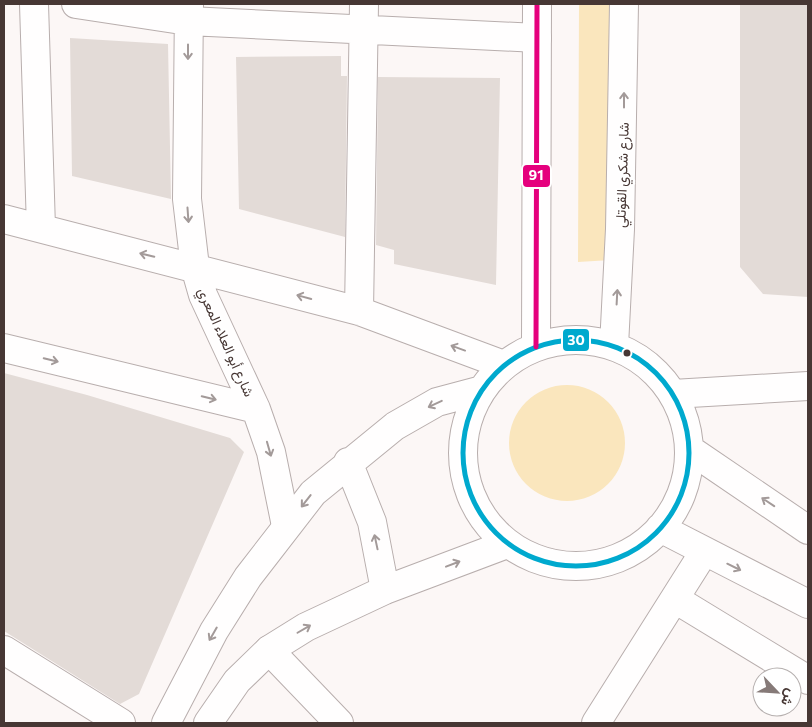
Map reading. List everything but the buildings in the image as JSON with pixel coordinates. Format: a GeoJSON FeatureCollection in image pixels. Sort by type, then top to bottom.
{"type":"FeatureCollection","features":[{"type":"Feature","properties":{"kind":"street"},"geometry":{"type":"LineString","coordinates":[[34,4],[41,228]]}},
{"type":"Feature","properties":{"kind":"street"},"geometry":{"type":"LineString","coordinates":[[76,4],[188,12],[363,16],[537,38]]}},
{"type":"Feature","properties":{"kind":"street"},"geometry":{"type":"LineString","coordinates":[[536,347],[537,4]]}},
{"type":"Feature","properties":{"kind":"street","name":"شارع شكري القوتلي"},"geometry":{"type":"LineString","coordinates":[[614,346],[621,210],[624,4]]}},
{"type":"Feature","properties":{"kind":"street","name":"شارع أبو العلاء المعري"},"geometry":{"type":"LineString","coordinates":[[188,12],[187,199],[195,267],[203,296],[256,409],[271,452],[286,526]]}},
{"type":"Feature","properties":{"kind":"street"},"geometry":{"type":"LineString","coordinates":[[359,311],[363,16]]}},
{"type":"Feature","properties":{"kind":"street"},"geometry":{"type":"LineString","coordinates":[[4,220],[195,267],[359,311],[504,365]]}},
{"type":"Feature","properties":{"kind":"street"},"geometry":{"type":"LineString","coordinates":[[576,339],[614,346],[648,365],[673,394],[685,420],[689,449],[682,492],[660,528],[639,547],[614,560],[587,566],[559,566],[532,558],[507,544],[478,512],[464,472],[465,430],[482,390],[504,365],[536,347],[576,339]]}},
{"type":"Feature","properties":{"kind":"street"},"geometry":{"type":"LineString","coordinates":[[4,348],[256,409]]}},
{"type":"Feature","properties":{"kind":"street"},"geometry":{"type":"LineString","coordinates":[[673,394],[808,386]]}},
{"type":"Feature","properties":{"kind":"street"},"geometry":{"type":"LineString","coordinates":[[166,723],[214,631],[248,577],[312,493],[348,462],[395,426],[437,402],[482,390]]}},
{"type":"Feature","properties":{"kind":"street"},"geometry":{"type":"LineString","coordinates":[[689,449],[808,530]]}},
{"type":"Feature","properties":{"kind":"street"},"geometry":{"type":"LineString","coordinates":[[348,462],[372,522],[385,590]]}},
{"type":"Feature","properties":{"kind":"street"},"geometry":{"type":"LineString","coordinates":[[660,528],[808,604]]}},
{"type":"Feature","properties":{"kind":"street"},"geometry":{"type":"LineString","coordinates":[[208,723],[237,681],[269,650],[306,627],[385,590],[507,544]]}},
{"type":"Feature","properties":{"kind":"street"},"geometry":{"type":"LineString","coordinates":[[596,723],[704,552]]}},
{"type":"Feature","properties":{"kind":"street"},"geometry":{"type":"LineString","coordinates":[[674,600],[808,680]]}},
{"type":"Feature","properties":{"kind":"street"},"geometry":{"type":"LineString","coordinates":[[4,650],[121,723]]}},
{"type":"Feature","properties":{"kind":"street"},"geometry":{"type":"LineString","coordinates":[[269,650],[339,723]]}},
{"type":"Feature","properties":{"kind":"shaded area"},"geometry":{"type":"Polygon","coordinates":[[[579,4],[612,4],[611,260],[578,262],[579,4]]]}},
{"type":"Feature","properties":{"kind":"shaded area"},"geometry":{"type":"Polygon","coordinates":[[[567,385],[589,390],[608,402],[620,421],[625,443],[620,465],[608,484],[589,496],[567,501],[545,496],[526,484],[514,465],[509,443],[514,421],[526,402],[545,390],[567,385]]]}},
{"type":"Feature","properties":{"kind":"transit line","name":"91"},"geometry":{"type":"LineString","coordinates":[[536,347],[537,4]]}},
{"type":"Feature","properties":{"kind":"transit line","name":"30"},"geometry":{"type":"LineString","coordinates":[[576,340],[609,345],[619,349],[639,359],[656,373],[670,390],[680,410],[684,420],[689,453],[684,486],[680,496],[670,516],[656,533],[639,547],[619,557],[609,561],[576,566],[543,561],[533,557],[513,547],[496,533],[482,516],[472,496],[468,486],[463,453],[468,420],[472,410],[482,390],[496,373],[513,359],[533,349],[543,345],[576,340]]}}]}
